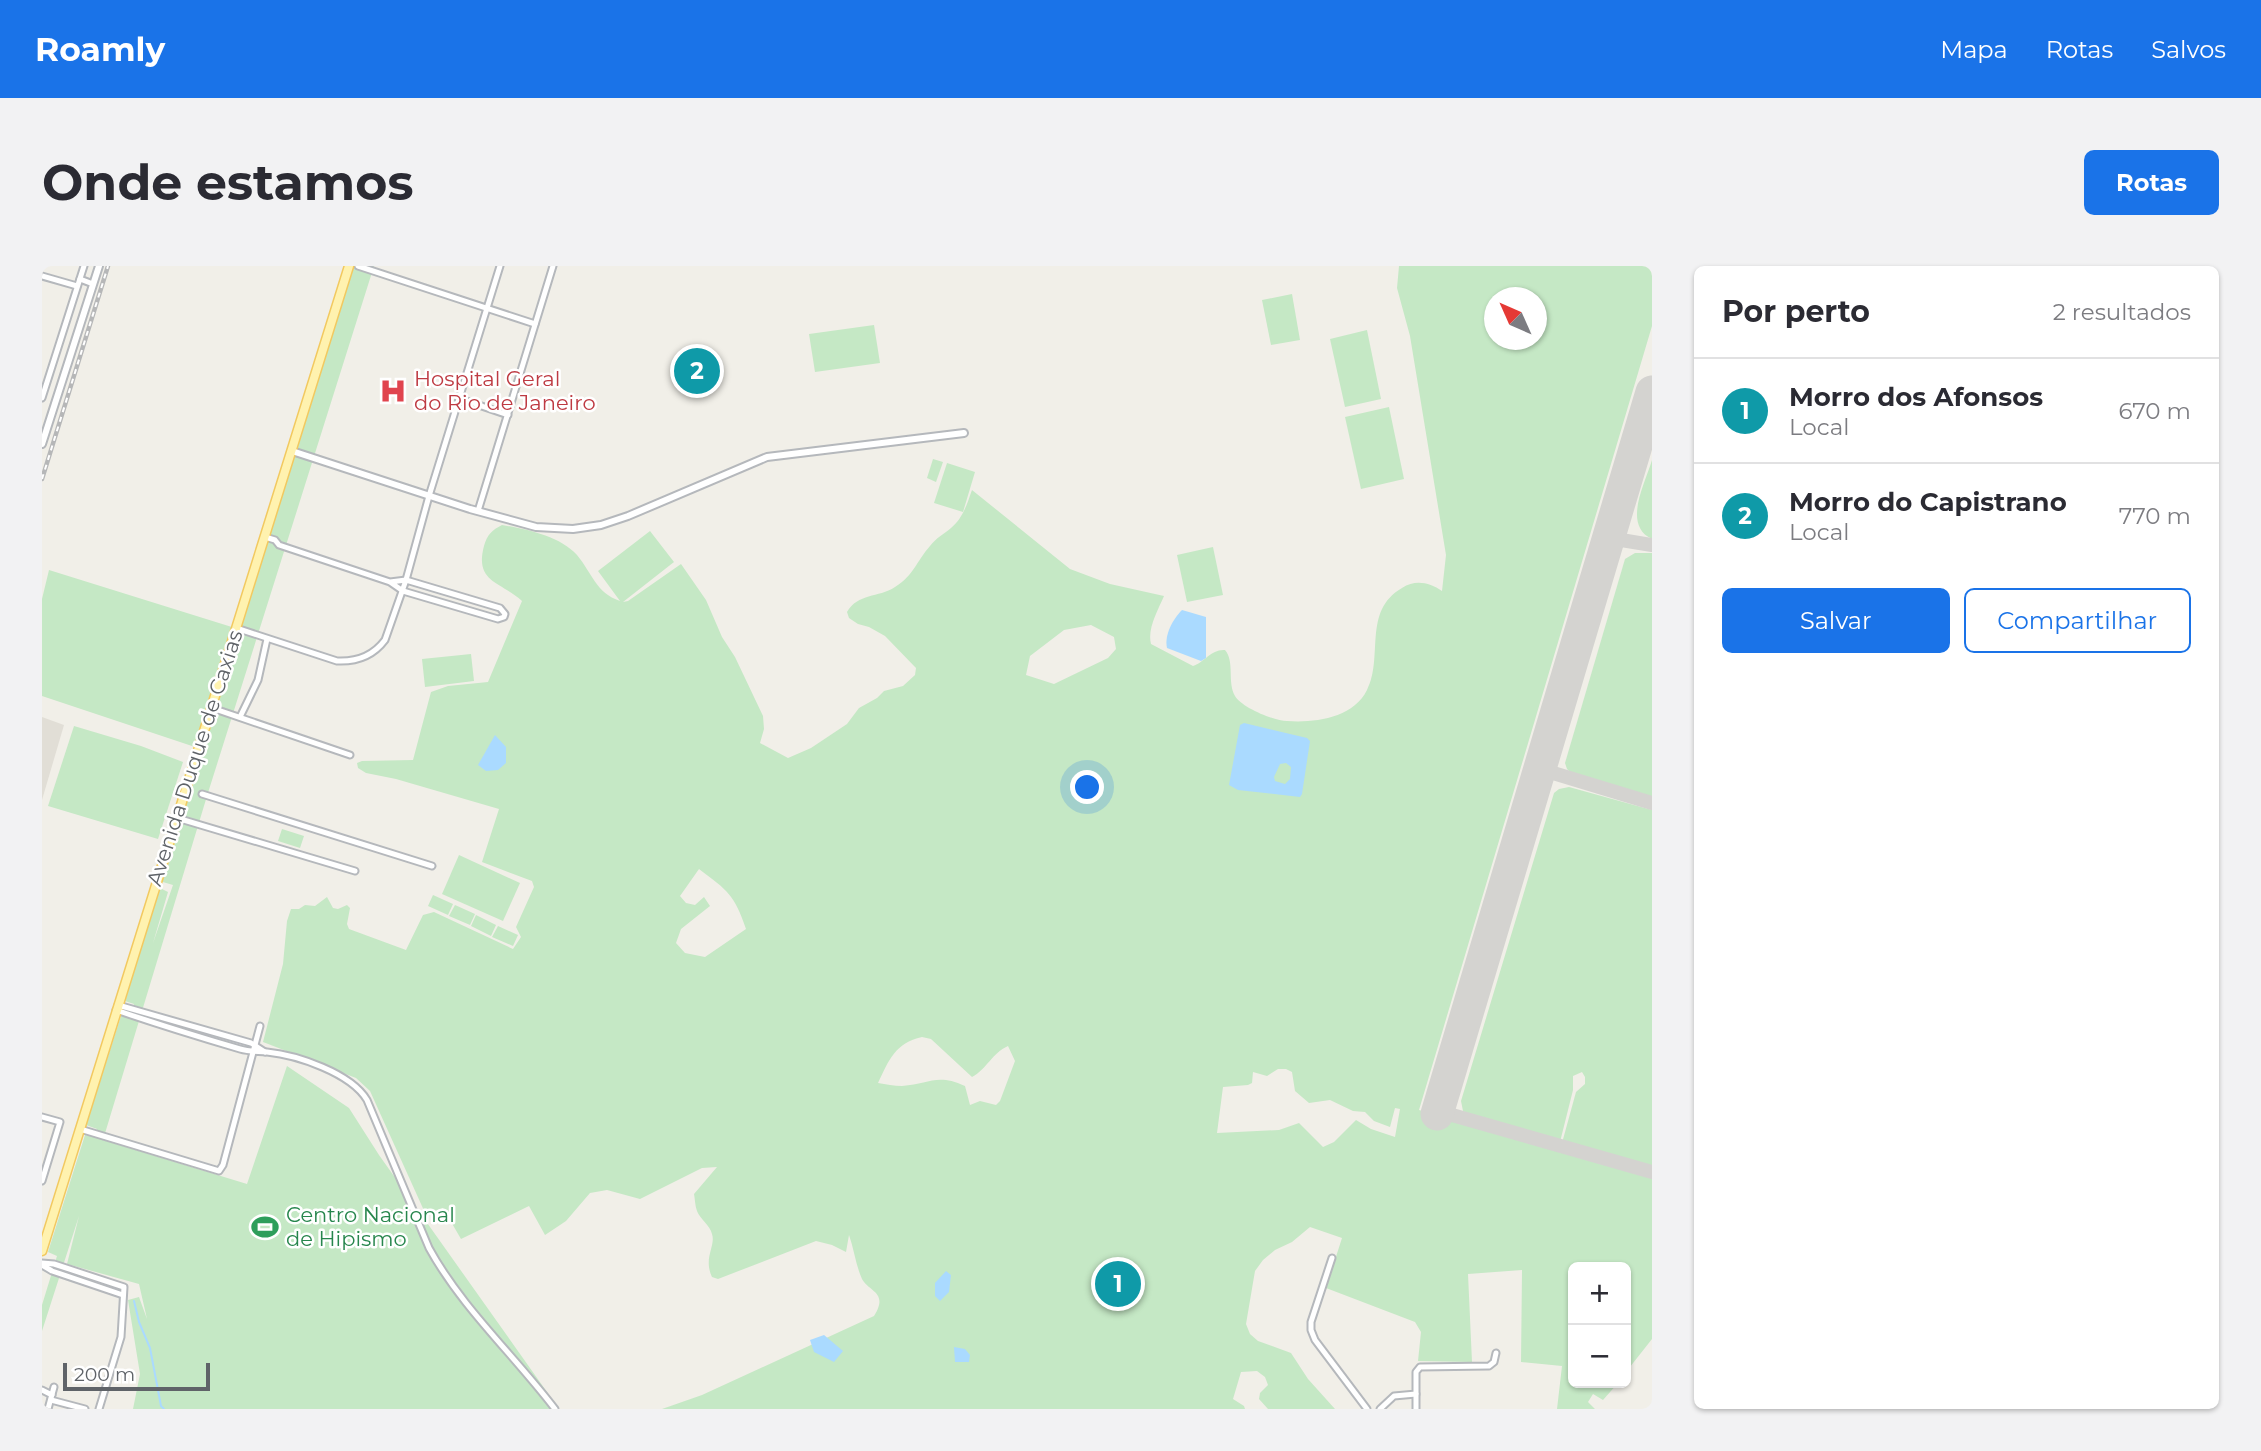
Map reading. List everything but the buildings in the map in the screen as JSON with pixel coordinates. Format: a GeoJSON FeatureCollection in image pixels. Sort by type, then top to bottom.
{"type":"FeatureCollection","features":[{"type":"Feature","properties":{"kind":"main road","name":"Avenida Duque de Caxias"},"geometry":{"type":"LineString","coordinates":[[42,1251],[349,266]]}},
{"type":"Feature","properties":{"kind":"street"},"geometry":{"type":"LineString","coordinates":[[42,398],[84,266]]}},
{"type":"Feature","properties":{"kind":"street"},"geometry":{"type":"LineString","coordinates":[[42,444],[99,266]]}},
{"type":"Feature","properties":{"kind":"street"},"geometry":{"type":"LineString","coordinates":[[358,266],[535,324]]}},
{"type":"Feature","properties":{"kind":"street"},"geometry":{"type":"LineString","coordinates":[[236,628],[337,661],[352,662],[380,647],[389,634],[500,266]]}},
{"type":"Feature","properties":{"kind":"street"},"geometry":{"type":"LineString","coordinates":[[478,511],[553,266]]}},
{"type":"Feature","properties":{"kind":"street"},"geometry":{"type":"LineString","coordinates":[[42,276],[93,284]]}},
{"type":"Feature","properties":{"kind":"street"},"geometry":{"type":"LineString","coordinates":[[461,399],[508,415]]}},
{"type":"Feature","properties":{"kind":"street"},"geometry":{"type":"LineString","coordinates":[[292,451],[478,511],[553,529],[601,525],[628,516],[767,457],[964,433]]}},
{"type":"Feature","properties":{"kind":"street"},"geometry":{"type":"LineString","coordinates":[[264,541],[275,540],[279,545],[390,582],[402,591],[498,619],[505,614],[500,608],[406,580],[390,582]]}},
{"type":"Feature","properties":{"kind":"street"},"geometry":{"type":"LineString","coordinates":[[451,605],[455,595]]}},
{"type":"Feature","properties":{"kind":"street"},"geometry":{"type":"LineString","coordinates":[[240,718],[258,680],[267,639]]}},
{"type":"Feature","properties":{"kind":"street"},"geometry":{"type":"LineString","coordinates":[[212,708],[350,755]]}},
{"type":"Feature","properties":{"kind":"street"},"geometry":{"type":"LineString","coordinates":[[202,794],[432,866]]}},
{"type":"Feature","properties":{"kind":"street"},"geometry":{"type":"LineString","coordinates":[[175,818],[355,871]]}},
{"type":"Feature","properties":{"kind":"street"},"geometry":{"type":"LineString","coordinates":[[117,1007],[197,1027],[256,1045],[265,1052]]}},
{"type":"Feature","properties":{"kind":"street"},"geometry":{"type":"LineString","coordinates":[[117,1007],[194,1035],[254,1052],[265,1052],[345,1077],[362,1093],[429,1248],[440,1267],[458,1293],[555,1409]]}},
{"type":"Feature","properties":{"kind":"street"},"geometry":{"type":"LineString","coordinates":[[80,1129],[219,1171],[223,1165],[260,1026]]}},
{"type":"Feature","properties":{"kind":"street"},"geometry":{"type":"LineString","coordinates":[[194,1035],[197,1027]]}},
{"type":"Feature","properties":{"kind":"street"},"geometry":{"type":"LineString","coordinates":[[42,1116],[60,1122],[42,1181]]}},
{"type":"Feature","properties":{"kind":"street"},"geometry":{"type":"LineString","coordinates":[[1332,1258],[1311,1322],[1311,1330],[1315,1340],[1367,1409]]}},
{"type":"Feature","properties":{"kind":"street"},"geometry":{"type":"LineString","coordinates":[[42,1264],[54,1265],[124,1287],[121,1337],[99,1409]]}},
{"type":"Feature","properties":{"kind":"street"},"geometry":{"type":"LineString","coordinates":[[42,1264],[52,1271],[124,1295]]}},
{"type":"Feature","properties":{"kind":"street"},"geometry":{"type":"LineString","coordinates":[[1416,1409],[1416,1372],[1420,1367],[1489,1366],[1494,1362],[1496,1353]]}},
{"type":"Feature","properties":{"kind":"street"},"geometry":{"type":"LineString","coordinates":[[48,1409],[54,1387]]}},
{"type":"Feature","properties":{"kind":"street"},"geometry":{"type":"LineString","coordinates":[[42,1390],[74,1408],[85,1409]]}},
{"type":"Feature","properties":{"kind":"street"},"geometry":{"type":"LineString","coordinates":[[1380,1409],[1394,1396],[1416,1394]]}},
{"type":"Feature","properties":{"kind":"shaded area"},"geometry":{"type":"Polygon","coordinates":[[[42,717],[64,725],[42,800],[42,717]]]}},
{"type":"Feature","properties":{"kind":"green space","name":"Centro Nacional de Hipismo"},"geometry":{"type":"Polygon","coordinates":[[[349,266],[374,266],[207,796],[103,1140],[247,1184],[287,1066],[349,1108],[379,1155],[559,1409],[133,1409],[140,1374],[128,1300],[139,1297],[147,1319],[139,1284],[67,1264],[79,1216],[42,1331],[42,1305],[57,1256],[48,1252],[85,1135],[94,1137],[97,1129],[86,1125],[121,1016],[130,1018],[134,1004],[125,1001],[160,888],[168,892],[153,943],[173,885],[156,880],[216,686],[195,747],[42,696],[42,599],[49,570],[235,628],[349,266]]]}},
{"type":"Feature","properties":{"kind":"green space"},"geometry":{"type":"Polygon","coordinates":[[[1399,266],[1652,266],[1652,326],[1419,1110],[1652,1176],[1652,1339],[1631,1366],[1631,1262],[1568,1262],[1568,1388],[1614,1388],[1603,1400],[1593,1394],[1588,1402],[1595,1409],[1557,1409],[1562,1366],[1521,1362],[1522,1270],[1468,1274],[1472,1362],[1418,1361],[1421,1332],[1415,1322],[1326,1288],[1342,1238],[1310,1227],[1292,1242],[1275,1250],[1255,1271],[1246,1324],[1250,1334],[1258,1341],[1291,1353],[1308,1379],[1335,1409],[1268,1409],[1259,1399],[1260,1393],[1268,1385],[1265,1377],[1257,1371],[1241,1372],[1233,1399],[1245,1409],[662,1409],[702,1395],[874,1316],[879,1297],[862,1279],[849,1235],[846,1252],[816,1241],[718,1279],[712,1277],[709,1258],[712,1234],[697,1211],[694,1194],[717,1167],[702,1168],[640,1199],[607,1190],[590,1193],[566,1221],[545,1235],[529,1206],[461,1239],[443,1208],[426,1215],[370,1091],[356,1078],[263,1042],[283,964],[287,921],[291,909],[299,909],[305,905],[315,906],[327,897],[333,908],[347,905],[350,908],[347,924],[349,929],[406,950],[423,915],[434,912],[513,949],[521,937],[516,927],[534,887],[532,881],[482,862],[499,809],[366,773],[358,768],[357,763],[413,760],[431,692],[448,686],[488,682],[522,601],[486,575],[483,568],[482,558],[487,539],[502,525],[532,531],[570,548],[600,588],[620,601],[598,571],[650,531],[674,562],[623,602],[681,564],[706,600],[763,716],[764,729],[760,743],[788,758],[811,748],[847,724],[859,708],[884,691],[903,686],[915,675],[916,668],[885,636],[858,624],[849,618],[847,612],[857,602],[889,590],[907,578],[932,543],[959,520],[972,490],[1070,569],[1110,584],[1164,596],[1152,626],[1151,644],[1193,666],[1220,650],[1225,650],[1230,660],[1231,685],[1235,696],[1251,709],[1281,720],[1332,717],[1353,707],[1367,690],[1372,677],[1378,622],[1382,609],[1390,598],[1402,588],[1418,583],[1428,584],[1442,591],[1446,555],[1410,336],[1397,288],[1399,266]],[[1091,625],[1064,630],[1030,656],[1026,675],[1054,684],[1108,658],[1116,649],[1114,637],[1091,625]],[[699,869],[680,896],[686,903],[695,905],[704,897],[710,906],[681,929],[676,943],[685,953],[705,957],[746,929],[729,894],[699,869]],[[922,1037],[905,1043],[894,1054],[878,1083],[902,1086],[947,1080],[965,1086],[970,1105],[980,1101],[996,1105],[1000,1101],[1015,1061],[1008,1046],[972,1077],[931,1039],[922,1037]],[[1278,1069],[1267,1076],[1253,1072],[1252,1083],[1248,1085],[1223,1087],[1217,1133],[1279,1130],[1299,1123],[1323,1147],[1334,1142],[1356,1120],[1371,1129],[1395,1137],[1400,1109],[1395,1108],[1390,1127],[1374,1121],[1365,1112],[1353,1111],[1330,1100],[1309,1103],[1295,1091],[1292,1072],[1286,1069],[1278,1069]]]}},
{"type":"Feature","properties":{"kind":"green space"},"geometry":{"type":"Polygon","coordinates":[[[1292,294],[1300,340],[1271,345],[1262,300],[1292,294]]]}},
{"type":"Feature","properties":{"kind":"green space"},"geometry":{"type":"Polygon","coordinates":[[[874,325],[880,363],[815,372],[809,334],[874,325]]]}},
{"type":"Feature","properties":{"kind":"green space"},"geometry":{"type":"Polygon","coordinates":[[[1367,330],[1381,399],[1345,407],[1330,339],[1367,330]]]}},
{"type":"Feature","properties":{"kind":"green space"},"geometry":{"type":"Polygon","coordinates":[[[1389,407],[1404,479],[1361,489],[1345,417],[1389,407]]]}},
{"type":"Feature","properties":{"kind":"green space"},"geometry":{"type":"Polygon","coordinates":[[[933,459],[943,462],[936,482],[927,478],[933,459]]]}},
{"type":"Feature","properties":{"kind":"green space"},"geometry":{"type":"Polygon","coordinates":[[[1652,460],[1652,539],[1643,533],[1637,514],[1652,460]]]}},
{"type":"Feature","properties":{"kind":"green space"},"geometry":{"type":"Polygon","coordinates":[[[947,463],[975,472],[963,512],[934,503],[947,463]]]}},
{"type":"Feature","properties":{"kind":"green space"},"geometry":{"type":"Polygon","coordinates":[[[1213,547],[1223,595],[1187,602],[1177,555],[1213,547]]]}},
{"type":"Feature","properties":{"kind":"green space"},"geometry":{"type":"Polygon","coordinates":[[[1635,553],[1652,553],[1652,798],[1573,775],[1565,763],[1625,559],[1635,553]]]}},
{"type":"Feature","properties":{"kind":"green space"},"geometry":{"type":"Polygon","coordinates":[[[471,654],[474,681],[425,687],[422,659],[471,654]]]}},
{"type":"Feature","properties":{"kind":"green space"},"geometry":{"type":"Polygon","coordinates":[[[74,726],[183,762],[158,839],[48,806],[74,726]]]}},
{"type":"Feature","properties":{"kind":"green space"},"geometry":{"type":"Polygon","coordinates":[[[1569,787],[1652,810],[1652,1168],[1562,1143],[1576,1092],[1585,1084],[1582,1072],[1573,1076],[1573,1090],[1560,1142],[1471,1116],[1463,1111],[1461,1101],[1554,793],[1569,787]]]}},
{"type":"Feature","properties":{"kind":"green space"},"geometry":{"type":"Polygon","coordinates":[[[282,829],[304,836],[300,848],[278,841],[282,829]]]}},
{"type":"Feature","properties":{"kind":"green space"},"geometry":{"type":"Polygon","coordinates":[[[459,855],[520,883],[503,921],[442,894],[459,855]]]}},
{"type":"Feature","properties":{"kind":"green space"},"geometry":{"type":"Polygon","coordinates":[[[433,895],[453,904],[448,915],[428,906],[433,895]]]}},
{"type":"Feature","properties":{"kind":"green space"},"geometry":{"type":"Polygon","coordinates":[[[455,905],[475,914],[470,925],[449,916],[455,905]]]}},
{"type":"Feature","properties":{"kind":"green space"},"geometry":{"type":"Polygon","coordinates":[[[476,915],[496,925],[491,936],[471,926],[476,915]]]}},
{"type":"Feature","properties":{"kind":"green space"},"geometry":{"type":"Polygon","coordinates":[[[498,926],[518,935],[513,946],[492,937],[498,926]]]}},
{"type":"Feature","properties":{"kind":"water"},"geometry":{"type":"Polygon","coordinates":[[[1182,610],[1206,617],[1206,658],[1201,661],[1167,648],[1170,628],[1182,610]]]}},
{"type":"Feature","properties":{"kind":"water"},"geometry":{"type":"Polygon","coordinates":[[[1244,723],[1307,738],[1310,741],[1300,797],[1238,790],[1229,785],[1240,725],[1244,723]],[[1286,763],[1280,764],[1275,781],[1285,784],[1290,779],[1291,767],[1286,763]]]}},
{"type":"Feature","properties":{"kind":"water"},"geometry":{"type":"Polygon","coordinates":[[[495,735],[506,747],[506,763],[498,770],[486,771],[478,765],[495,735]]]}},
{"type":"Feature","properties":{"kind":"water"},"geometry":{"type":"Polygon","coordinates":[[[946,1271],[951,1275],[949,1292],[940,1301],[935,1296],[935,1283],[946,1271]]]}},
{"type":"Feature","properties":{"kind":"water"},"geometry":{"type":"Polygon","coordinates":[[[824,1335],[843,1351],[834,1362],[814,1352],[810,1340],[824,1335]]]}},
{"type":"Feature","properties":{"kind":"water"},"geometry":{"type":"Polygon","coordinates":[[[954,1347],[965,1349],[970,1355],[969,1362],[955,1362],[954,1347]]]}},
{"type":"Feature","properties":{"kind":"waterway"},"geometry":{"type":"LineString","coordinates":[[134,1301],[150,1348],[161,1406],[164,1409]]}},
{"type":"Feature","properties":{"kind":"taxiway"},"geometry":{"type":"LineString","coordinates":[[1609,538],[1652,545]]}},
{"type":"Feature","properties":{"kind":"taxiway"},"geometry":{"type":"LineString","coordinates":[[1540,769],[1652,803]]}},
{"type":"Feature","properties":{"kind":"taxiway"},"geometry":{"type":"LineString","coordinates":[[1438,1111],[1652,1172]]}},
{"type":"Feature","properties":{"kind":"runway"},"geometry":{"type":"LineString","coordinates":[[1437,1114],[1652,392]]}},
{"type":"Feature","properties":{"kind":"railway"},"geometry":{"type":"LineString","coordinates":[[42,479],[108,266]]}},
{"type":"Feature","properties":{"kind":"place","name":"Morro do Capistrano"},"geometry":{"type":"Point","coordinates":[697,371]}},
{"type":"Feature","properties":{"kind":"place","name":"Hospital Geral do Rio de Janeiro"},"geometry":{"type":"Point","coordinates":[393,391]}},
{"type":"Feature","properties":{"kind":"place","name":"Centro Nacional de Hipismo"},"geometry":{"type":"Point","coordinates":[265,1227]}},
{"type":"Feature","properties":{"kind":"place","name":"Morro dos Afonsos"},"geometry":{"type":"Point","coordinates":[1118,1284]}}]}
